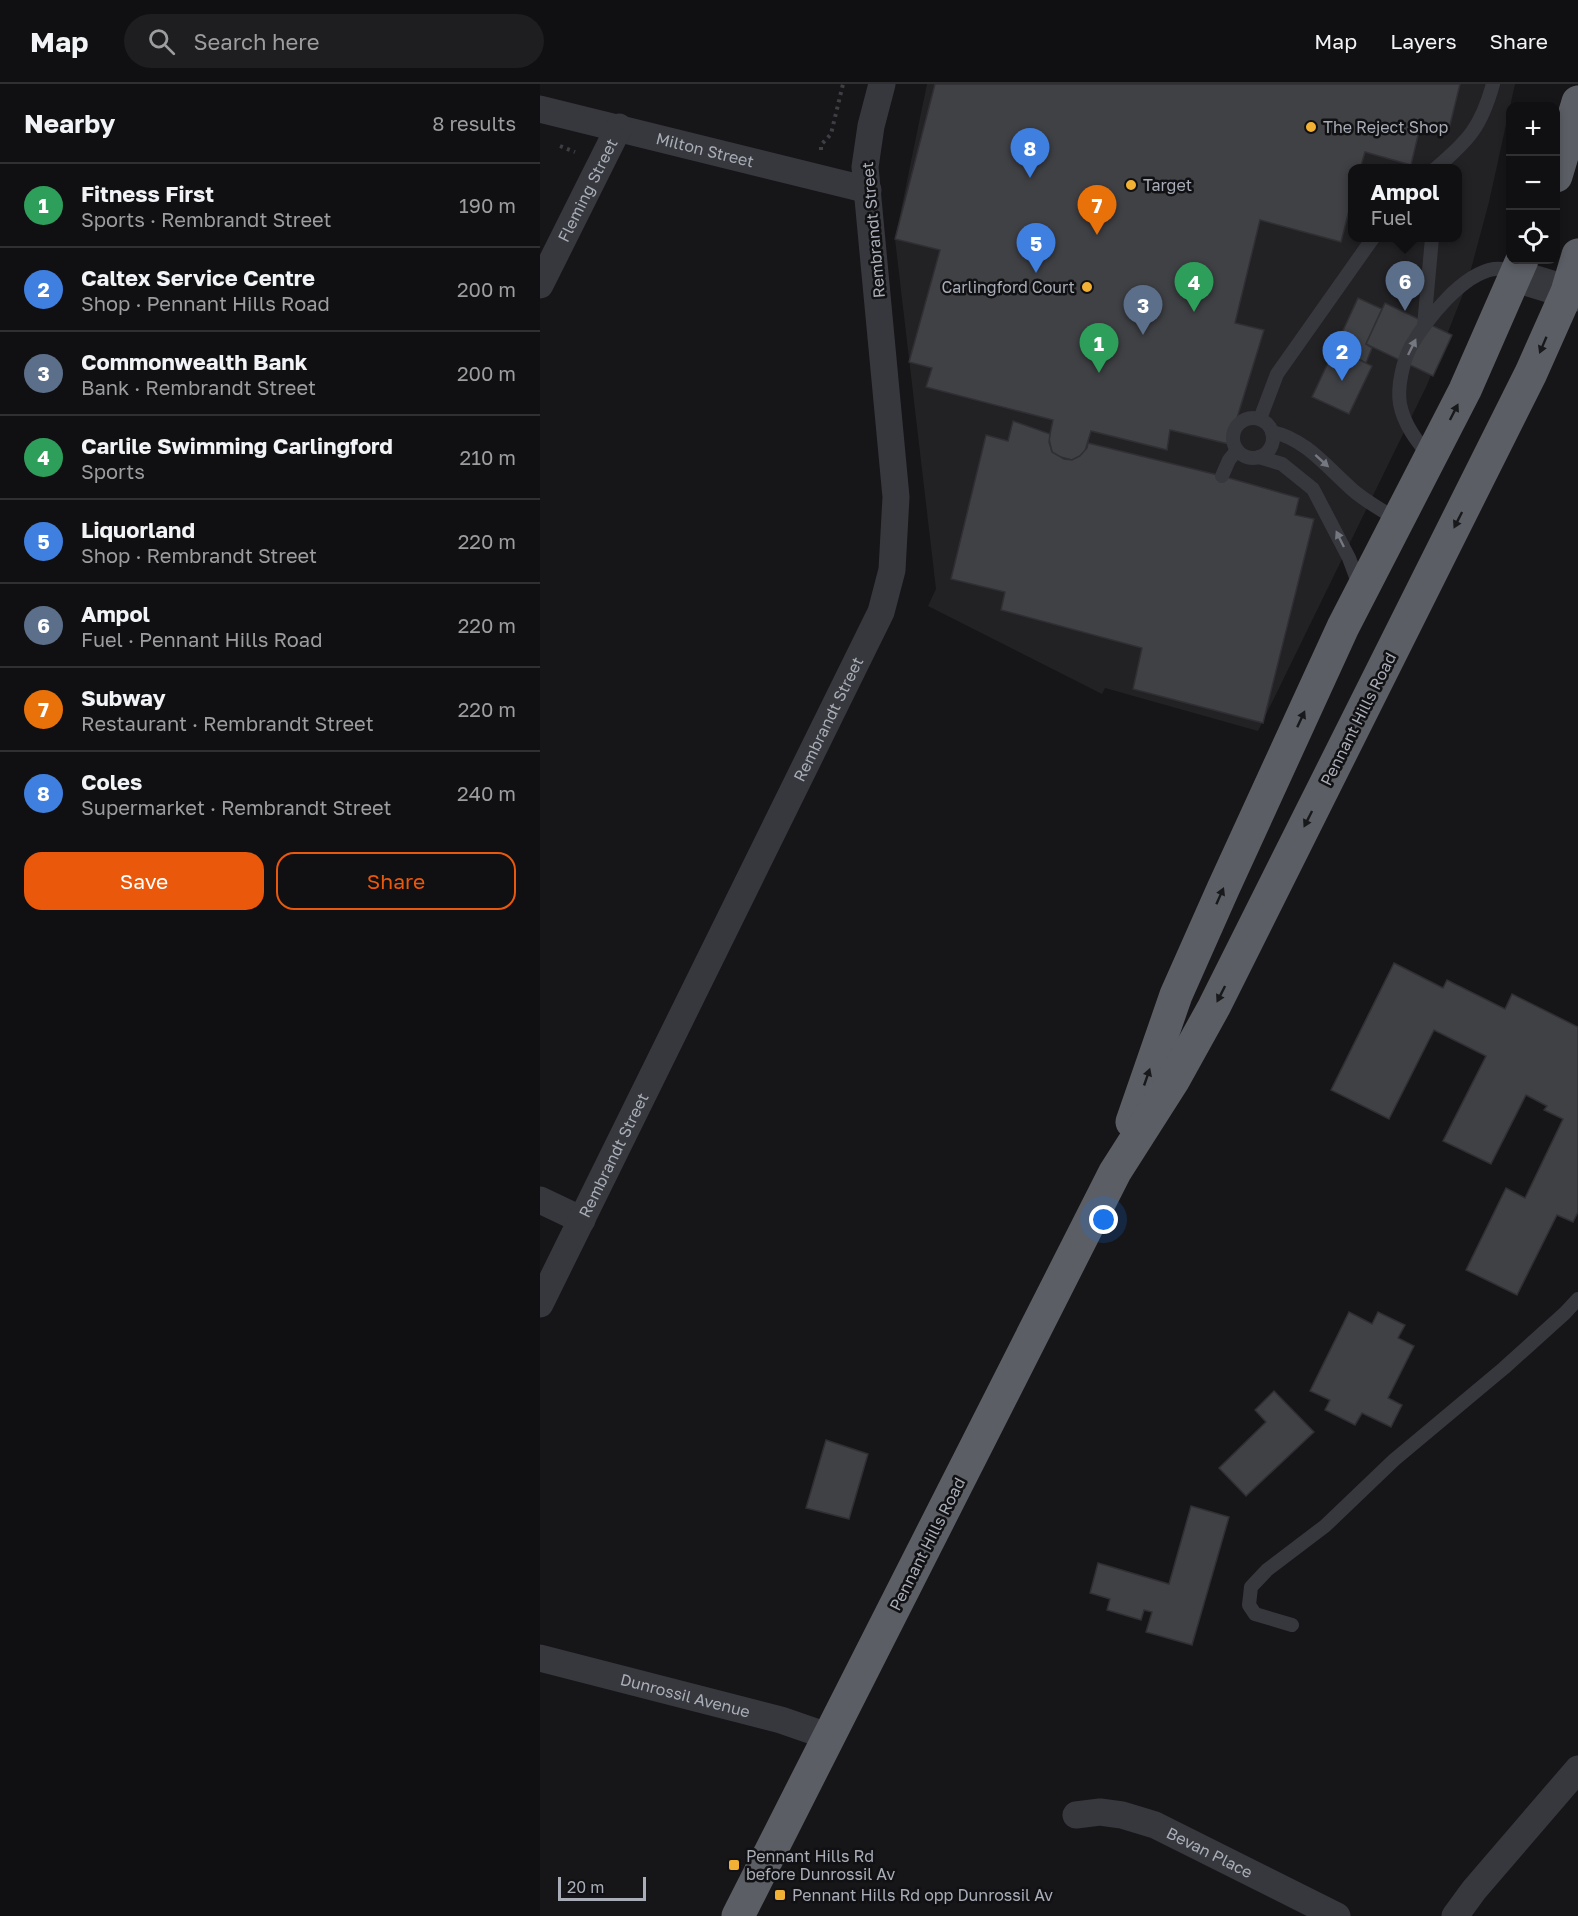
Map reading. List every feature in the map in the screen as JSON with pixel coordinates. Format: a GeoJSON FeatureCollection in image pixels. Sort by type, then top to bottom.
{"type":"FeatureCollection","features":[{"type":"Feature","properties":{"kind":"highway"},"geometry":{"type":"LineString","coordinates":[[1560,163],[1578,102]]}},
{"type":"Feature","properties":{"kind":"highway","name":"Pennant Hills Road"},"geometry":{"type":"LineString","coordinates":[[738,1916],[1115,1172],[1173,1081],[1215,1007],[1572,293],[1578,255]]}},
{"type":"Feature","properties":{"kind":"highway","name":"Pennant Hills Road"},"geometry":{"type":"LineString","coordinates":[[1115,1172],[1176,995],[1343,627],[1465,390],[1519,268]]}},
{"type":"Feature","properties":{"kind":"street","name":"Rembrandt Street"},"geometry":{"type":"LineString","coordinates":[[540,1304],[881,612],[892,570],[896,497],[866,167],[872,126],[882,84]]}},
{"type":"Feature","properties":{"kind":"street","name":"Milton Street"},"geometry":{"type":"LineString","coordinates":[[540,109],[868,190]]}},
{"type":"Feature","properties":{"kind":"street","name":"Fleming Street"},"geometry":{"type":"LineString","coordinates":[[540,285],[619,128]]}},
{"type":"Feature","properties":{"kind":"street"},"geometry":{"type":"LineString","coordinates":[[1519,268],[1572,293]]}},
{"type":"Feature","properties":{"kind":"street"},"geometry":{"type":"LineString","coordinates":[[540,1200],[582,1220]]}},
{"type":"Feature","properties":{"kind":"street","name":"Dunrossil Avenue"},"geometry":{"type":"LineString","coordinates":[[540,1658],[781,1720],[830,1737]]}},
{"type":"Feature","properties":{"kind":"street"},"geometry":{"type":"LineString","coordinates":[[1455,1916],[1474,1890],[1578,1769]]}},
{"type":"Feature","properties":{"kind":"street","name":"Bevan Place"},"geometry":{"type":"LineString","coordinates":[[1076,1815],[1100,1812],[1122,1815],[1155,1825],[1338,1916]]}},
{"type":"Feature","properties":{"kind":"lane"},"geometry":{"type":"LineString","coordinates":[[1441,164],[1478,126],[1493,84]]}},
{"type":"Feature","properties":{"kind":"lane"},"geometry":{"type":"LineString","coordinates":[[1260,419],[1277,374],[1369,242]]}},
{"type":"Feature","properties":{"kind":"lane"},"geometry":{"type":"LineString","coordinates":[[1424,328],[1432,242]]}},
{"type":"Feature","properties":{"kind":"lane"},"geometry":{"type":"LineString","coordinates":[[1431,458],[1413,435],[1400,404],[1401,380],[1410,347],[1435,311],[1462,283],[1493,269],[1519,268]]}},
{"type":"Feature","properties":{"kind":"lane"},"geometry":{"type":"LineString","coordinates":[[1259,457],[1265,454],[1272,444],[1272,432],[1270,426],[1260,419],[1247,418],[1237,426],[1233,438],[1237,450],[1247,457],[1259,457],[1282,465],[1313,489],[1349,558],[1361,593]]}},
{"type":"Feature","properties":{"kind":"lane"},"geometry":{"type":"LineString","coordinates":[[1272,432],[1292,437],[1310,450],[1355,491],[1377,508],[1399,520]]}},
{"type":"Feature","properties":{"kind":"lane"},"geometry":{"type":"LineString","coordinates":[[1222,476],[1229,460],[1237,450]]}},
{"type":"Feature","properties":{"kind":"lane"},"geometry":{"type":"LineString","coordinates":[[1292,1625],[1255,1614],[1249,1605],[1251,1587],[1267,1570],[1325,1526],[1394,1460],[1504,1368],[1565,1314],[1578,1299]]}},
{"type":"Feature","properties":{"kind":"shaded area"},"geometry":{"type":"Polygon","coordinates":[[[927,84],[1515,84],[1511,102],[1506,102],[1506,125],[1489,202],[1467,284],[1427,385],[1258,731],[1105,688],[1102,694],[928,606],[936,589],[895,239],[927,84]]]}},
{"type":"Feature","properties":{"kind":"building","name":"Carlingford Court"},"geometry":{"type":"Polygon","coordinates":[[[935,84],[1460,84],[1448,133],[1420,127],[1411,164],[1365,152],[1361,164],[1348,164],[1348,215],[1341,242],[1260,220],[1235,323],[1264,330],[1229,444],[1170,430],[1167,450],[1091,431],[1085,451],[1072,460],[1057,456],[1052,452],[1049,439],[1053,420],[926,387],[932,368],[909,362],[940,250],[895,239],[935,84]]]}},
{"type":"Feature","properties":{"kind":"building"},"geometry":{"type":"Polygon","coordinates":[[[1358,298],[1382,309],[1366,344],[1372,348],[1366,363],[1335,348],[1358,298]]]}},
{"type":"Feature","properties":{"kind":"building"},"geometry":{"type":"Polygon","coordinates":[[[1385,303],[1452,335],[1433,376],[1366,344],[1385,303]]]}},
{"type":"Feature","properties":{"kind":"building"},"geometry":{"type":"Polygon","coordinates":[[[1335,348],[1372,366],[1349,414],[1312,397],[1335,348]]]}},
{"type":"Feature","properties":{"kind":"building"},"geometry":{"type":"Polygon","coordinates":[[[1013,421],[1050,434],[1049,442],[1052,452],[1064,459],[1072,460],[1080,456],[1088,443],[1222,476],[1299,498],[1295,515],[1314,519],[1263,723],[1133,689],[1142,648],[1001,610],[1005,592],[951,579],[986,435],[1008,441],[1013,421]]]}},
{"type":"Feature","properties":{"kind":"building"},"geometry":{"type":"Polygon","coordinates":[[[1394,963],[1443,988],[1447,980],[1505,1009],[1512,994],[1578,1027],[1578,1212],[1573,1222],[1557,1215],[1517,1295],[1466,1270],[1506,1188],[1525,1198],[1563,1119],[1544,1110],[1547,1106],[1526,1095],[1491,1164],[1443,1141],[1486,1056],[1434,1030],[1389,1119],[1331,1090],[1394,963]]]}},
{"type":"Feature","properties":{"kind":"building"},"geometry":{"type":"Polygon","coordinates":[[[1349,1312],[1372,1324],[1378,1312],[1405,1325],[1398,1338],[1414,1346],[1388,1398],[1402,1405],[1391,1427],[1362,1413],[1355,1425],[1325,1410],[1330,1400],[1310,1391],[1349,1312]]]}},
{"type":"Feature","properties":{"kind":"building"},"geometry":{"type":"Polygon","coordinates":[[[1274,1391],[1314,1432],[1246,1496],[1219,1468],[1266,1422],[1255,1410],[1274,1391]]]}},
{"type":"Feature","properties":{"kind":"building"},"geometry":{"type":"Polygon","coordinates":[[[826,1440],[868,1454],[849,1519],[806,1508],[826,1440]]]}},
{"type":"Feature","properties":{"kind":"building"},"geometry":{"type":"Polygon","coordinates":[[[1191,1506],[1229,1517],[1192,1645],[1146,1632],[1152,1612],[1144,1610],[1141,1620],[1107,1610],[1110,1599],[1090,1593],[1098,1563],[1169,1584],[1191,1506]]]}},
{"type":"Feature","properties":{"kind":"place","name":"The Reject Shop"},"geometry":{"type":"Point","coordinates":[1311,127]}},
{"type":"Feature","properties":{"kind":"place","name":"Coles"},"geometry":{"type":"Point","coordinates":[1030,178]}},
{"type":"Feature","properties":{"kind":"place","name":"Target"},"geometry":{"type":"Point","coordinates":[1131,185]}},
{"type":"Feature","properties":{"kind":"place","name":"Subway"},"geometry":{"type":"Point","coordinates":[1097,235]}},
{"type":"Feature","properties":{"kind":"place","name":"Liquorland"},"geometry":{"type":"Point","coordinates":[1036,273]}},
{"type":"Feature","properties":{"kind":"place","name":"Carlingford Court"},"geometry":{"type":"Point","coordinates":[1087,287]}},
{"type":"Feature","properties":{"kind":"place","name":"Ampol"},"geometry":{"type":"Point","coordinates":[1405,311]}},
{"type":"Feature","properties":{"kind":"place","name":"Carlile Swimming Carlingford"},"geometry":{"type":"Point","coordinates":[1194,312]}},
{"type":"Feature","properties":{"kind":"place","name":"Commonwealth Bank"},"geometry":{"type":"Point","coordinates":[1143,335]}},
{"type":"Feature","properties":{"kind":"place","name":"Fitness First"},"geometry":{"type":"Point","coordinates":[1099,373]}},
{"type":"Feature","properties":{"kind":"place","name":"Caltex Service Centre"},"geometry":{"type":"Point","coordinates":[1342,381]}},
{"type":"Feature","properties":{"kind":"place","name":"Pennant Hills Rd before Dunrossil Av"},"geometry":{"type":"Point","coordinates":[734,1865]}},
{"type":"Feature","properties":{"kind":"place","name":"Pennant Hills Rd opp Dunrossil Av"},"geometry":{"type":"Point","coordinates":[780,1895]}}]}
